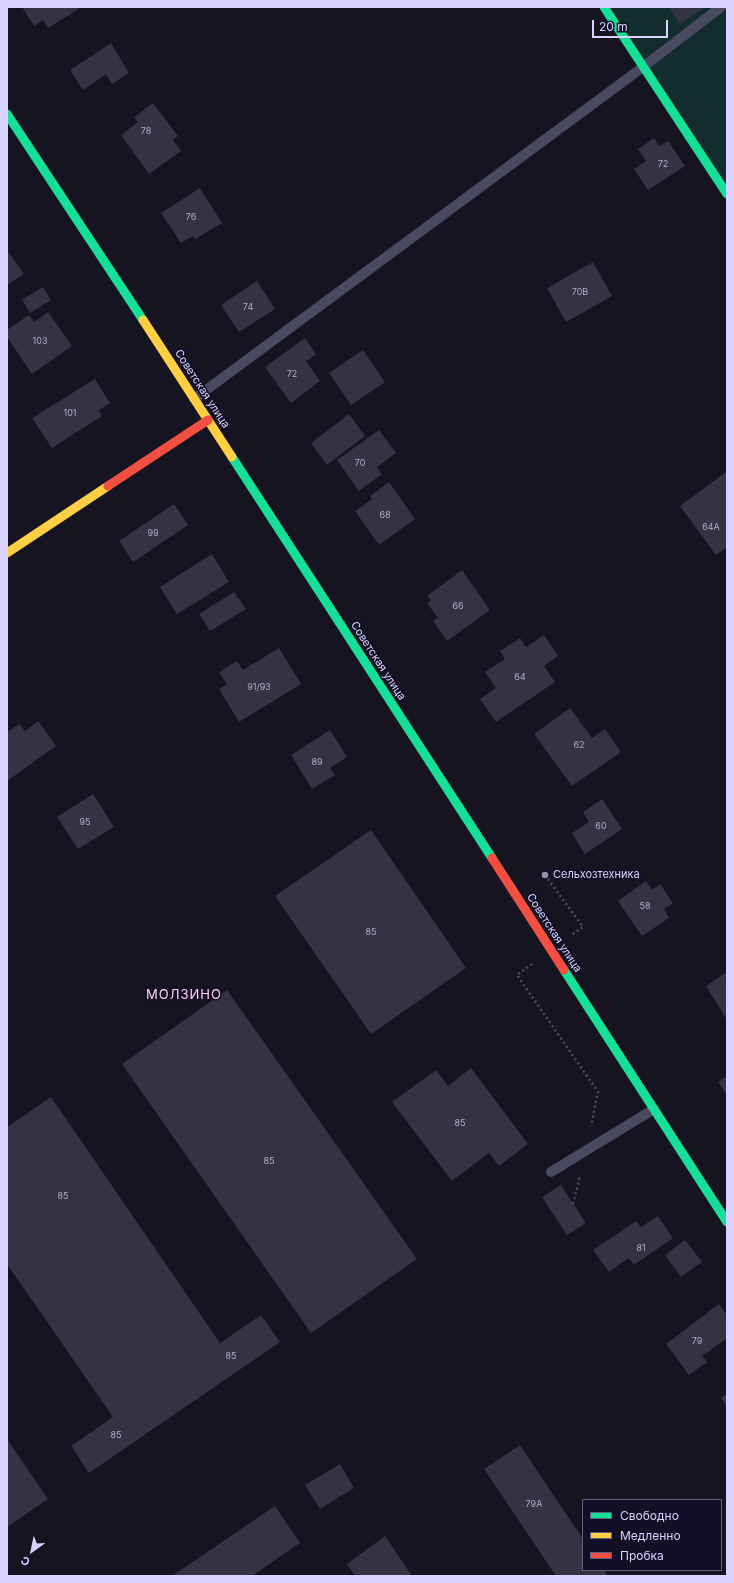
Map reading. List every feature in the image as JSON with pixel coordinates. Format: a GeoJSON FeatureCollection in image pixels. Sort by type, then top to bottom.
{"type":"FeatureCollection","features":[{"type":"Feature","properties":{"kind":"street"},"geometry":{"type":"LineString","coordinates":[[604,7],[642,67],[727,194]]}},
{"type":"Feature","properties":{"kind":"street","name":"Советская улица"},"geometry":{"type":"LineString","coordinates":[[7,114],[208,420],[727,1222]]}},
{"type":"Feature","properties":{"kind":"street"},"geometry":{"type":"LineString","coordinates":[[7,553],[208,420]]}},
{"type":"Feature","properties":{"kind":"lane"},"geometry":{"type":"LineString","coordinates":[[194,399],[721,7]]}},
{"type":"Feature","properties":{"kind":"lane"},"geometry":{"type":"LineString","coordinates":[[551,1172],[654,1109]]}},
{"type":"Feature","properties":{"kind":"path"},"geometry":{"type":"LineString","coordinates":[[545,875],[583,927],[518,975],[598,1092],[573,1204]]}},
{"type":"Feature","properties":{"kind":"green space"},"geometry":{"type":"Polygon","coordinates":[[[604,7],[727,7],[727,194],[604,7]]]}},
{"type":"Feature","properties":{"kind":"building"},"geometry":{"type":"Polygon","coordinates":[[[22,7],[80,8],[48,28],[43,20],[34,26],[22,7]]]}},
{"type":"Feature","properties":{"kind":"building"},"geometry":{"type":"Polygon","coordinates":[[[669,7],[705,7],[680,24],[669,7]]]}},
{"type":"Feature","properties":{"kind":"building"},"geometry":{"type":"Polygon","coordinates":[[[111,43],[129,73],[112,84],[106,74],[83,90],[70,70],[111,43]]]}},
{"type":"Feature","properties":{"kind":"building"},"geometry":{"type":"Polygon","coordinates":[[[153,103],[178,136],[173,140],[181,151],[149,174],[121,135],[138,122],[134,117],[153,103]]]}},
{"type":"Feature","properties":{"kind":"building"},"geometry":{"type":"Polygon","coordinates":[[[654,138],[659,146],[668,141],[685,166],[648,190],[634,169],[646,161],[638,149],[654,138]]]}},
{"type":"Feature","properties":{"kind":"building"},"geometry":{"type":"Polygon","coordinates":[[[200,188],[222,223],[195,239],[193,236],[181,243],[161,213],[200,188]]]}},
{"type":"Feature","properties":{"kind":"building"},"geometry":{"type":"Polygon","coordinates":[[[7,250],[24,274],[7,285],[7,250]]]}},
{"type":"Feature","properties":{"kind":"building"},"geometry":{"type":"Polygon","coordinates":[[[593,262],[612,296],[566,322],[547,288],[593,262]]]}},
{"type":"Feature","properties":{"kind":"building"},"geometry":{"type":"Polygon","coordinates":[[[257,281],[275,309],[239,332],[221,305],[257,281]]]}},
{"type":"Feature","properties":{"kind":"building"},"geometry":{"type":"Polygon","coordinates":[[[43,287],[51,300],[30,313],[22,300],[43,287]]]}},
{"type":"Feature","properties":{"kind":"building"},"geometry":{"type":"Polygon","coordinates":[[[48,312],[72,346],[32,374],[7,337],[7,330],[29,315],[34,322],[48,312]]]}},
{"type":"Feature","properties":{"kind":"building"},"geometry":{"type":"Polygon","coordinates":[[[305,338],[316,354],[306,361],[320,381],[291,403],[265,367],[305,338]]]}},
{"type":"Feature","properties":{"kind":"building"},"geometry":{"type":"Polygon","coordinates":[[[363,350],[385,382],[351,405],[329,373],[363,350]]]}},
{"type":"Feature","properties":{"kind":"building"},"geometry":{"type":"Polygon","coordinates":[[[95,379],[110,403],[99,410],[102,416],[52,448],[32,418],[95,379]]]}},
{"type":"Feature","properties":{"kind":"building"},"geometry":{"type":"Polygon","coordinates":[[[349,414],[365,436],[327,465],[311,443],[349,414]]]}},
{"type":"Feature","properties":{"kind":"building"},"geometry":{"type":"Polygon","coordinates":[[[379,430],[396,453],[377,467],[382,474],[359,491],[337,460],[379,430]]]}},
{"type":"Feature","properties":{"kind":"building"},"geometry":{"type":"Polygon","coordinates":[[[726,472],[727,547],[716,555],[680,506],[726,472]]]}},
{"type":"Feature","properties":{"kind":"building"},"geometry":{"type":"Polygon","coordinates":[[[389,482],[415,519],[379,545],[355,511],[372,499],[370,496],[389,482]]]}},
{"type":"Feature","properties":{"kind":"building"},"geometry":{"type":"Polygon","coordinates":[[[174,504],[188,525],[133,562],[119,541],[174,504]]]}},
{"type":"Feature","properties":{"kind":"building"},"geometry":{"type":"Polygon","coordinates":[[[212,554],[229,582],[177,614],[160,587],[212,554]]]}},
{"type":"Feature","properties":{"kind":"building"},"geometry":{"type":"Polygon","coordinates":[[[462,570],[490,610],[447,641],[433,621],[438,618],[427,603],[431,600],[427,596],[462,570]]]}},
{"type":"Feature","properties":{"kind":"building"},"geometry":{"type":"Polygon","coordinates":[[[234,592],[246,609],[210,631],[199,614],[234,592]]]}},
{"type":"Feature","properties":{"kind":"building"},"geometry":{"type":"Polygon","coordinates":[[[544,635],[558,656],[544,666],[555,682],[496,722],[480,699],[496,688],[485,672],[505,659],[500,651],[520,638],[526,647],[544,635]]]}},
{"type":"Feature","properties":{"kind":"building"},"geometry":{"type":"Polygon","coordinates":[[[279,648],[301,684],[239,722],[219,689],[227,684],[219,672],[237,661],[243,670],[279,648]]]}},
{"type":"Feature","properties":{"kind":"building"},"geometry":{"type":"Polygon","coordinates":[[[570,708],[592,738],[605,729],[621,752],[572,786],[534,734],[570,708]]]}},
{"type":"Feature","properties":{"kind":"building"},"geometry":{"type":"Polygon","coordinates":[[[38,721],[56,746],[7,781],[7,732],[19,724],[25,731],[38,721]]]}},
{"type":"Feature","properties":{"kind":"building"},"geometry":{"type":"Polygon","coordinates":[[[330,730],[347,757],[330,768],[335,775],[312,789],[291,755],[330,730]]]}},
{"type":"Feature","properties":{"kind":"building"},"geometry":{"type":"Polygon","coordinates":[[[93,794],[114,827],[78,849],[57,817],[93,794]]]}},
{"type":"Feature","properties":{"kind":"building"},"geometry":{"type":"Polygon","coordinates":[[[602,799],[622,829],[585,854],[572,833],[589,822],[583,812],[602,799]]]}},
{"type":"Feature","properties":{"kind":"building"},"geometry":{"type":"Polygon","coordinates":[[[371,830],[466,968],[371,1034],[275,896],[371,830]]]}},
{"type":"Feature","properties":{"kind":"building"},"geometry":{"type":"Polygon","coordinates":[[[646,881],[652,890],[660,884],[673,903],[664,909],[669,918],[642,936],[618,901],[646,881]]]}},
{"type":"Feature","properties":{"kind":"building"},"geometry":{"type":"Polygon","coordinates":[[[727,972],[727,1020],[706,986],[727,972]]]}},
{"type":"Feature","properties":{"kind":"building"},"geometry":{"type":"Polygon","coordinates":[[[227,990],[417,1259],[311,1333],[122,1064],[227,990]]]}},
{"type":"Feature","properties":{"kind":"building"},"geometry":{"type":"Polygon","coordinates":[[[471,1068],[528,1144],[499,1166],[489,1153],[452,1181],[392,1102],[436,1070],[448,1086],[471,1068]]]}},
{"type":"Feature","properties":{"kind":"building"},"geometry":{"type":"Polygon","coordinates":[[[727,1076],[727,1095],[718,1082],[727,1076]]]}},
{"type":"Feature","properties":{"kind":"building"},"geometry":{"type":"Polygon","coordinates":[[[51,1097],[220,1343],[261,1315],[280,1342],[89,1473],[71,1446],[113,1417],[7,1264],[7,1127],[51,1097]]]}},
{"type":"Feature","properties":{"kind":"building"},"geometry":{"type":"Polygon","coordinates":[[[561,1185],[586,1223],[567,1235],[542,1197],[561,1185]]]}},
{"type":"Feature","properties":{"kind":"building"},"geometry":{"type":"Polygon","coordinates":[[[658,1216],[673,1238],[634,1265],[629,1258],[609,1272],[593,1250],[636,1221],[641,1227],[658,1216]]]}},
{"type":"Feature","properties":{"kind":"building"},"geometry":{"type":"Polygon","coordinates":[[[685,1240],[702,1262],[681,1277],[665,1255],[685,1240]]]}},
{"type":"Feature","properties":{"kind":"building"},"geometry":{"type":"Polygon","coordinates":[[[719,1304],[727,1315],[727,1338],[702,1356],[707,1362],[689,1375],[666,1344],[719,1304]]]}},
{"type":"Feature","properties":{"kind":"building"},"geometry":{"type":"Polygon","coordinates":[[[727,1393],[727,1407],[721,1398],[727,1393]]]}},
{"type":"Feature","properties":{"kind":"building"},"geometry":{"type":"Polygon","coordinates":[[[7,1439],[48,1499],[7,1527],[7,1439]]]}},
{"type":"Feature","properties":{"kind":"building"},"geometry":{"type":"Polygon","coordinates":[[[520,1445],[582,1538],[582,1571],[605,1571],[608,1576],[556,1576],[484,1469],[520,1445]]]}},
{"type":"Feature","properties":{"kind":"building"},"geometry":{"type":"Polygon","coordinates":[[[340,1464],[354,1488],[320,1509],[305,1485],[340,1464]]]}},
{"type":"Feature","properties":{"kind":"building"},"geometry":{"type":"Polygon","coordinates":[[[275,1506],[300,1543],[252,1576],[172,1576],[275,1506]]]}},
{"type":"Feature","properties":{"kind":"building"},"geometry":{"type":"Polygon","coordinates":[[[385,1536],[412,1576],[355,1576],[347,1564],[385,1536]]]}},
{"type":"Feature","properties":{"kind":"traffic: fast"},"geometry":{"type":"LineString","coordinates":[[604,7],[727,194]]}},
{"type":"Feature","properties":{"kind":"traffic: fast"},"geometry":{"type":"LineString","coordinates":[[7,114],[143,320]]}},
{"type":"Feature","properties":{"kind":"traffic: fast"},"geometry":{"type":"LineString","coordinates":[[232,457],[492,858]]}},
{"type":"Feature","properties":{"kind":"traffic: fast"},"geometry":{"type":"LineString","coordinates":[[564,970],[727,1222]]}},
{"type":"Feature","properties":{"kind":"traffic: slow"},"geometry":{"type":"LineString","coordinates":[[143,320],[232,457]]}},
{"type":"Feature","properties":{"kind":"traffic: slow"},"geometry":{"type":"LineString","coordinates":[[7,553],[108,486]]}},
{"type":"Feature","properties":{"kind":"traffic: jam"},"geometry":{"type":"LineString","coordinates":[[108,486],[208,420]]}},
{"type":"Feature","properties":{"kind":"traffic: jam"},"geometry":{"type":"LineString","coordinates":[[492,858],[564,970]]}},
{"type":"Feature","properties":{"kind":"place","name":"Сельхозтехника"},"geometry":{"type":"Point","coordinates":[545,875]}},
{"type":"Feature","properties":{"kind":"district","name":"МОЛЗИНО"},"geometry":{"type":"Point","coordinates":[184,995]}}]}
